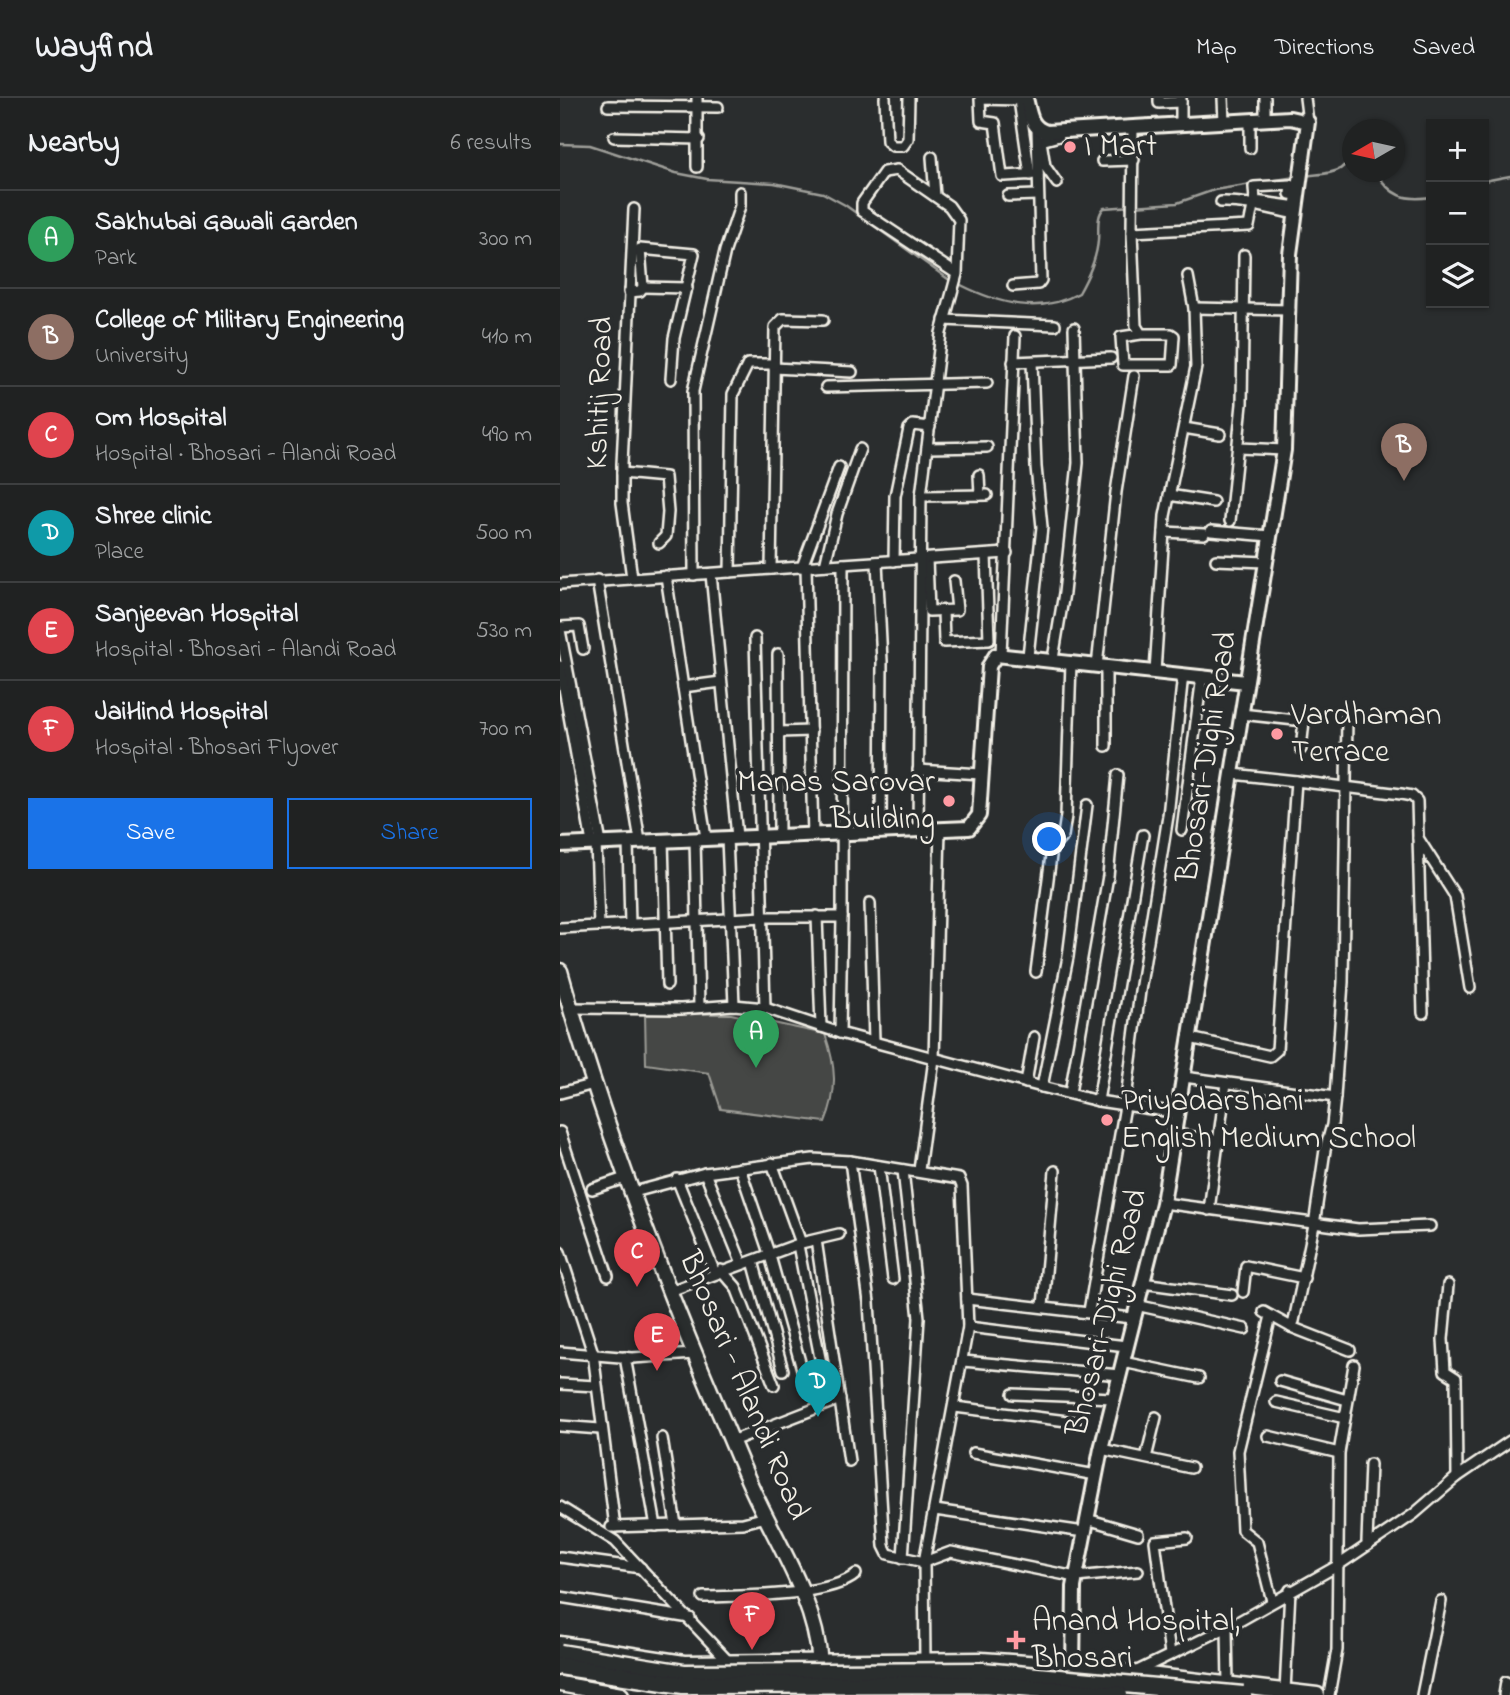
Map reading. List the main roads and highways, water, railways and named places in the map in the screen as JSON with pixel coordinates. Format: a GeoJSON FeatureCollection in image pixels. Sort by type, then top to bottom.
{"type":"FeatureCollection","features":[{"type":"Feature","properties":{"kind":"highway"},"geometry":{"type":"LineString","coordinates":[[560,1653],[684,1672],[983,1671],[1040,1674],[1243,1695]]}},
{"type":"Feature","properties":{"kind":"highway"},"geometry":{"type":"LineString","coordinates":[[560,1666],[683,1685],[983,1684],[1119,1695]]}},
{"type":"Feature","properties":{"kind":"main road","name":"Bhosari - Alandi Road"},"geometry":{"type":"LineString","coordinates":[[560,971],[594,1084],[670,1291],[732,1441],[801,1592],[816,1630],[820,1663]]}},
{"type":"Feature","properties":{"kind":"main road"},"geometry":{"type":"LineString","coordinates":[[560,1644],[644,1659],[731,1664],[963,1660],[1073,1666],[1133,1673],[1227,1690],[1285,1691],[1317,1695]]}},
{"type":"Feature","properties":{"kind":"main road"},"geometry":{"type":"LineString","coordinates":[[560,1685],[621,1695]]}},
{"type":"Feature","properties":{"kind":"main road"},"geometry":{"type":"LineString","coordinates":[[920,1695],[999,1695]]}},
{"type":"Feature","properties":{"kind":"waterway"},"geometry":{"type":"LineString","coordinates":[[560,144],[590,145],[676,173],[707,179],[774,183],[823,193],[845,205],[948,279]]}},
{"type":"Feature","properties":{"kind":"waterway"},"geometry":{"type":"LineString","coordinates":[[1305,176],[1331,173],[1342,167]]}},
{"type":"Feature","properties":{"kind":"waterway"},"geometry":{"type":"LineString","coordinates":[[1489,180],[1510,176]]}},
{"type":"Feature","properties":{"kind":"waterway"},"geometry":{"type":"LineString","coordinates":[[961,285],[1005,302],[1035,305],[1064,300],[1079,293],[1089,274],[1097,247],[1099,219],[1104,208],[1177,203],[1214,190],[1295,177]]}},
{"type":"Feature","properties":{"kind":"waterway"},"geometry":{"type":"LineString","coordinates":[[1383,182],[1399,195],[1426,197]]}},
{"type":"Feature","properties":{"kind":"place","name":"I Mart"},"geometry":{"type":"Point","coordinates":[1070,147]}},
{"type":"Feature","properties":{"kind":"place","name":"College of Military Engineering"},"geometry":{"type":"Point","coordinates":[1404,481]}},
{"type":"Feature","properties":{"kind":"place","name":"Vardhaman Terrace"},"geometry":{"type":"Point","coordinates":[1277,734]}},
{"type":"Feature","properties":{"kind":"place","name":"Manas Sarovar Building"},"geometry":{"type":"Point","coordinates":[949,801]}},
{"type":"Feature","properties":{"kind":"place","name":"Sakhubai Gawali Garden"},"geometry":{"type":"Point","coordinates":[756,1068]}},
{"type":"Feature","properties":{"kind":"place","name":"Priyadarshani English Medium School"},"geometry":{"type":"Point","coordinates":[1107,1120]}},
{"type":"Feature","properties":{"kind":"place","name":"Om Hospital"},"geometry":{"type":"Point","coordinates":[637,1287]}},
{"type":"Feature","properties":{"kind":"place","name":"Sanjeevan Hospital"},"geometry":{"type":"Point","coordinates":[657,1371]}},
{"type":"Feature","properties":{"kind":"place","name":"Shree clinic"},"geometry":{"type":"Point","coordinates":[818,1417]}},
{"type":"Feature","properties":{"kind":"place","name":"Anand Hospital, Bhosari"},"geometry":{"type":"Point","coordinates":[1016,1640]}},
{"type":"Feature","properties":{"kind":"place","name":"JaiHind Hospital"},"geometry":{"type":"Point","coordinates":[752,1650]}}]}
